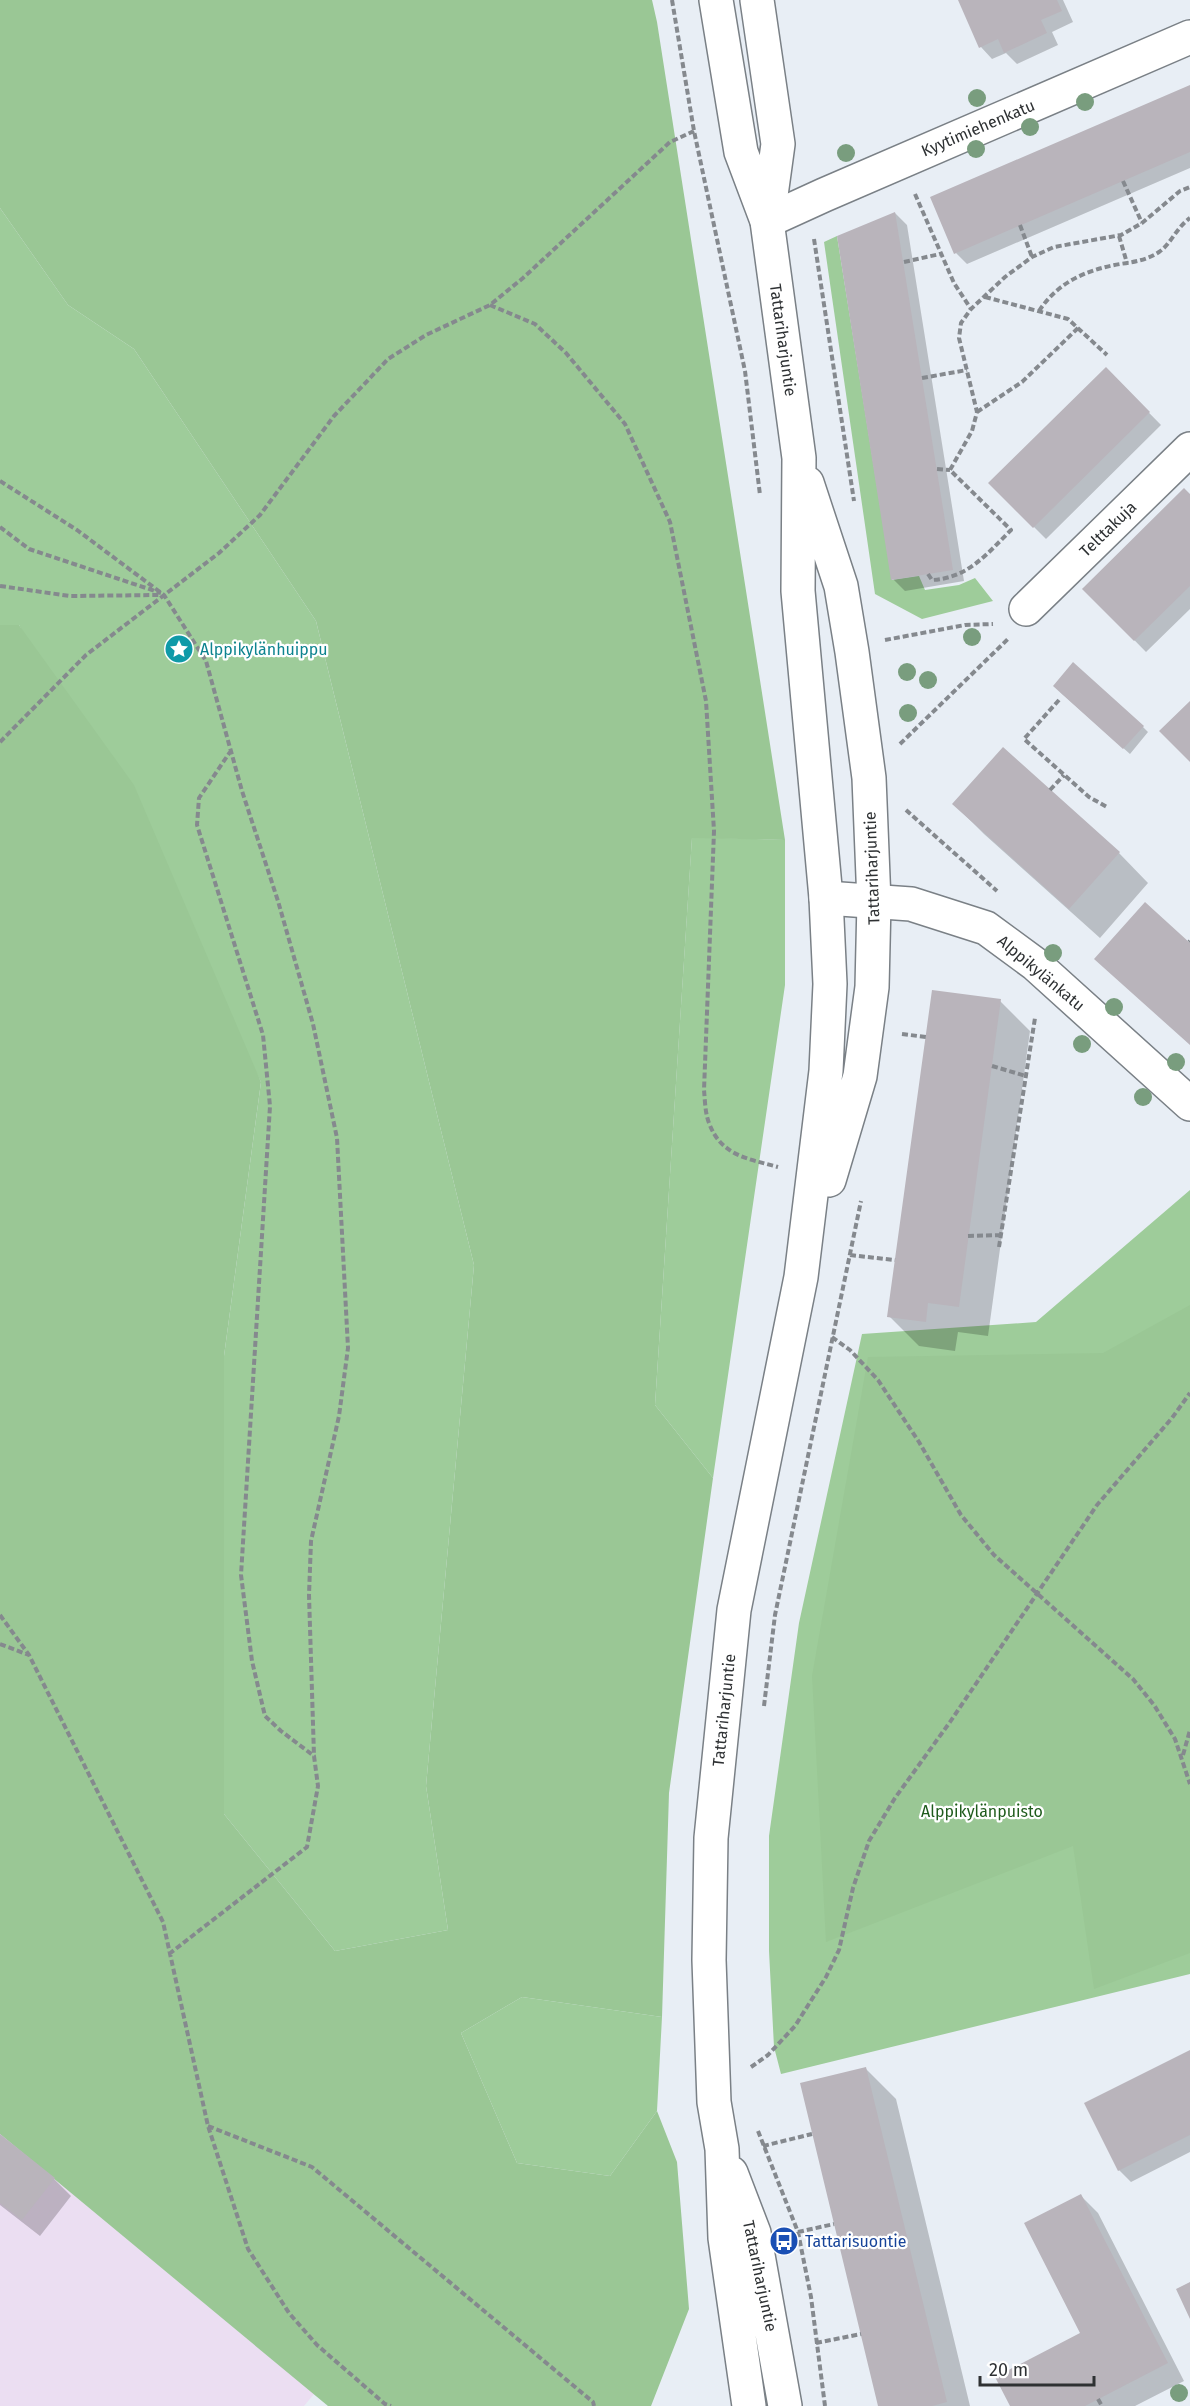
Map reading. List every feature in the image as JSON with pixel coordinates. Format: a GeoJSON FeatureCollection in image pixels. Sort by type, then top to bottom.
{"type":"FeatureCollection","features":[{"type":"Feature","properties":{"kind":"main road","name":"Tattariharjuntie"},"geometry":{"type":"LineString","coordinates":[[716,0],[741,152],[767,222],[799,458],[798,601],[826,898],[830,984],[826,1071],[801,1277],[735,1610],[711,1838],[710,2033],[714,2102],[722,2149],[725,2238],[749,2406]]}},
{"type":"Feature","properties":{"kind":"main road","name":"Tattariharjuntie"},"geometry":{"type":"LineString","coordinates":[[757,0],[778,144],[767,222]]}},
{"type":"Feature","properties":{"kind":"main road","name":"Kyytimiehenkatu"},"geometry":{"type":"LineString","coordinates":[[767,222],[824,195],[1190,37]]}},
{"type":"Feature","properties":{"kind":"main road","name":"Telttakuja"},"geometry":{"type":"LineString","coordinates":[[1026,609],[1190,449]]}},
{"type":"Feature","properties":{"kind":"main road","name":"Tattariharjuntie"},"geometry":{"type":"LineString","coordinates":[[799,458],[841,586],[869,778],[874,902],[873,987],[860,1076],[801,1277]]}},
{"type":"Feature","properties":{"kind":"main road","name":"Alppikylänkatu"},"geometry":{"type":"LineString","coordinates":[[826,898],[911,904],[986,928],[1035,964],[1190,1104]]}},
{"type":"Feature","properties":{"kind":"main road","name":"Tattariharjuntie"},"geometry":{"type":"LineString","coordinates":[[722,2149],[754,2233],[785,2406]]}},
{"type":"Feature","properties":{"kind":"path"},"geometry":{"type":"LineString","coordinates":[[672,0],[694,131],[745,371],[760,501]]}},
{"type":"Feature","properties":{"kind":"path"},"geometry":{"type":"LineString","coordinates":[[0,742],[86,655],[219,553],[260,515],[334,416],[388,359],[426,335],[490,305],[523,278],[670,142],[694,131]]}},
{"type":"Feature","properties":{"kind":"path"},"geometry":{"type":"LineString","coordinates":[[1123,181],[1142,223]]}},
{"type":"Feature","properties":{"kind":"path"},"geometry":{"type":"LineString","coordinates":[[950,470],[972,431],[977,412],[959,338],[961,323],[971,309],[1005,277],[1032,257],[1054,247],[1119,236],[1142,223],[1180,191],[1190,187]]}},
{"type":"Feature","properties":{"kind":"path"},"geometry":{"type":"LineString","coordinates":[[914,193],[954,283],[971,309]]}},
{"type":"Feature","properties":{"kind":"path"},"geometry":{"type":"LineString","coordinates":[[810,203],[854,502]]}},
{"type":"Feature","properties":{"kind":"path"},"geometry":{"type":"LineString","coordinates":[[1039,311],[1049,296],[1091,270],[1144,260],[1161,251],[1180,225],[1190,218]]}},
{"type":"Feature","properties":{"kind":"path"},"geometry":{"type":"LineString","coordinates":[[1020,225],[1032,257]]}},
{"type":"Feature","properties":{"kind":"path"},"geometry":{"type":"LineString","coordinates":[[1119,236],[1127,263]]}},
{"type":"Feature","properties":{"kind":"path"},"geometry":{"type":"LineString","coordinates":[[903,262],[940,254]]}},
{"type":"Feature","properties":{"kind":"path"},"geometry":{"type":"LineString","coordinates":[[984,297],[1068,319],[1107,355]]}},
{"type":"Feature","properties":{"kind":"path"},"geometry":{"type":"LineString","coordinates":[[490,305],[535,324],[566,353],[625,424],[670,522],[706,700],[714,831],[704,1090],[709,1123],[725,1148],[738,1156],[782,1168]]}},
{"type":"Feature","properties":{"kind":"path"},"geometry":{"type":"LineString","coordinates":[[977,412],[1022,382],[1078,328]]}},
{"type":"Feature","properties":{"kind":"path"},"geometry":{"type":"LineString","coordinates":[[922,378],[967,370]]}},
{"type":"Feature","properties":{"kind":"path"},"geometry":{"type":"LineString","coordinates":[[928,574],[932,580],[942,580],[965,572],[976,565],[1011,530],[950,470],[937,470]]}},
{"type":"Feature","properties":{"kind":"path"},"geometry":{"type":"LineString","coordinates":[[0,481],[77,530],[164,595],[206,661],[230,751],[278,901],[313,1024],[337,1138],[348,1348],[339,1416],[311,1541],[309,1605],[314,1756],[318,1786],[306,1847],[169,1953]]}},
{"type":"Feature","properties":{"kind":"path"},"geometry":{"type":"LineString","coordinates":[[0,527],[29,549],[164,595]]}},
{"type":"Feature","properties":{"kind":"path"},"geometry":{"type":"LineString","coordinates":[[0,586],[70,596],[164,595]]}},
{"type":"Feature","properties":{"kind":"path"},"geometry":{"type":"LineString","coordinates":[[875,642],[965,625],[1004,623],[1026,609]]}},
{"type":"Feature","properties":{"kind":"path"},"geometry":{"type":"LineString","coordinates":[[893,752],[1012,635],[1026,609]]}},
{"type":"Feature","properties":{"kind":"path"},"geometry":{"type":"LineString","coordinates":[[1059,700],[1024,739],[1089,797],[1107,807]]}},
{"type":"Feature","properties":{"kind":"path"},"geometry":{"type":"LineString","coordinates":[[230,751],[199,798],[196,825],[264,1035],[270,1106],[241,1575],[252,1661],[265,1716],[314,1756]]}},
{"type":"Feature","properties":{"kind":"path"},"geometry":{"type":"LineString","coordinates":[[1050,790],[1064,775]]}},
{"type":"Feature","properties":{"kind":"path"},"geometry":{"type":"LineString","coordinates":[[901,805],[903,817]]}},
{"type":"Feature","properties":{"kind":"path"},"geometry":{"type":"LineString","coordinates":[[999,1247],[1035,1018]]}},
{"type":"Feature","properties":{"kind":"path"},"geometry":{"type":"LineString","coordinates":[[896,1034],[926,1037]]}},
{"type":"Feature","properties":{"kind":"path"},"geometry":{"type":"LineString","coordinates":[[992,1066],[1026,1076]]}},
{"type":"Feature","properties":{"kind":"path"},"geometry":{"type":"LineString","coordinates":[[764,1709],[775,1615],[862,1197]]}},
{"type":"Feature","properties":{"kind":"path"},"geometry":{"type":"LineString","coordinates":[[968,1236],[1000,1235]]}},
{"type":"Feature","properties":{"kind":"path"},"geometry":{"type":"LineString","coordinates":[[850,1255],[895,1260]]}},
{"type":"Feature","properties":{"kind":"path"},"geometry":{"type":"LineString","coordinates":[[832,1337],[850,1350],[878,1380],[919,1442],[961,1515],[994,1555],[1133,1679],[1154,1705],[1175,1739],[1190,1784]]}},
{"type":"Feature","properties":{"kind":"path"},"geometry":{"type":"LineString","coordinates":[[751,2067],[768,2055],[795,2026],[826,1977],[839,1950],[853,1888],[870,1841],[895,1798],[950,1722],[1098,1505],[1172,1418],[1190,1393]]}},
{"type":"Feature","properties":{"kind":"path"},"geometry":{"type":"LineString","coordinates":[[0,1615],[29,1655],[163,1922],[208,2126],[248,2249],[289,2313],[317,2345],[384,2405],[391,2406]]}},
{"type":"Feature","properties":{"kind":"path"},"geometry":{"type":"LineString","coordinates":[[0,1644],[29,1655]]}},
{"type":"Feature","properties":{"kind":"path"},"geometry":{"type":"LineString","coordinates":[[1182,1757],[1190,1730]]}},
{"type":"Feature","properties":{"kind":"path"},"geometry":{"type":"LineString","coordinates":[[750,2055],[751,2079]]}},
{"type":"Feature","properties":{"kind":"path"},"geometry":{"type":"LineString","coordinates":[[756,2124],[798,2232],[811,2297],[825,2406]]}},
{"type":"Feature","properties":{"kind":"path"},"geometry":{"type":"LineString","coordinates":[[208,2126],[312,2167],[593,2402],[594,2406]]}},
{"type":"Feature","properties":{"kind":"path"},"geometry":{"type":"LineString","coordinates":[[763,2146],[812,2134]]}},
{"type":"Feature","properties":{"kind":"path"},"geometry":{"type":"LineString","coordinates":[[798,2232],[834,2224]]}},
{"type":"Feature","properties":{"kind":"path"},"geometry":{"type":"LineString","coordinates":[[816,2343],[861,2334]]}},
{"type":"Feature","properties":{"kind":"path"},"geometry":{"type":"LineString","coordinates":[[1098,2399],[1102,2406]]}},
{"type":"Feature","properties":{"kind":"shaded area"},"geometry":{"type":"Polygon","coordinates":[[[0,2134],[314,2394],[304,2406],[0,2406],[0,2134]]]}},
{"type":"Feature","properties":{"kind":"green space"},"geometry":{"type":"Polygon","coordinates":[[[0,0],[652,0],[785,840],[692,838],[655,1405],[713,1478],[669,1793],[662,2017],[522,1997],[461,2033],[517,2163],[610,2176],[657,2111],[677,2162],[689,2309],[651,2406],[328,2406],[0,2134],[0,625],[19,625],[134,785],[261,1082],[224,1356],[224,1814],[335,1951],[448,1930],[426,1786],[474,1265],[316,621],[134,349],[68,305],[0,208],[0,0]]]}},
{"type":"Feature","properties":{"kind":"green space"},"geometry":{"type":"Polygon","coordinates":[[[0,208],[68,305],[134,349],[316,621],[474,1265],[426,1786],[448,1930],[335,1951],[224,1814],[224,1356],[261,1082],[19,625],[0,625],[0,208]]]}},
{"type":"Feature","properties":{"kind":"green space"},"geometry":{"type":"Polygon","coordinates":[[[837,236],[892,580],[919,576],[925,590],[959,585],[975,578],[993,601],[922,619],[875,594],[824,242],[837,236]]]}},
{"type":"Feature","properties":{"kind":"green space"},"geometry":{"type":"Polygon","coordinates":[[[692,837],[785,840],[785,985],[713,1478],[655,1405],[692,837]]]}},
{"type":"Feature","properties":{"kind":"green space","name":"Alppikylänpuisto"},"geometry":{"type":"Polygon","coordinates":[[[1190,1190],[1190,1974],[781,2074],[774,2047],[769,1951],[769,1836],[799,1623],[862,1334],[1036,1322],[1190,1190]]]}},
{"type":"Feature","properties":{"kind":"green space","name":"Alppikylänpuisto"},"geometry":{"type":"Polygon","coordinates":[[[1190,1305],[1190,1953],[1094,1989],[1073,1846],[826,1942],[812,1676],[868,1357],[1103,1353],[1190,1305]]]}},
{"type":"Feature","properties":{"kind":"green space"},"geometry":{"type":"Polygon","coordinates":[[[522,1997],[662,2017],[657,2111],[610,2176],[517,2163],[461,2033],[522,1997]]]}},
{"type":"Feature","properties":{"kind":"building"},"geometry":{"type":"Polygon","coordinates":[[[958,0],[1057,0],[1062,11],[1041,20],[1047,33],[1004,53],[998,39],[979,48],[958,0]]]}},
{"type":"Feature","properties":{"kind":"building"},"geometry":{"type":"Polygon","coordinates":[[[1190,85],[1190,152],[954,254],[930,197],[1190,85]]]}},
{"type":"Feature","properties":{"kind":"building"},"geometry":{"type":"Polygon","coordinates":[[[895,212],[953,570],[891,580],[837,236],[895,212]]]}},
{"type":"Feature","properties":{"kind":"building"},"geometry":{"type":"Polygon","coordinates":[[[1106,367],[1150,412],[1033,528],[988,483],[1106,367]]]}},
{"type":"Feature","properties":{"kind":"building"},"geometry":{"type":"Polygon","coordinates":[[[1184,488],[1190,494],[1190,586],[1134,641],[1082,589],[1184,488]]]}},
{"type":"Feature","properties":{"kind":"building"},"geometry":{"type":"Polygon","coordinates":[[[1073,662],[1144,726],[1123,749],[1053,686],[1073,662]]]}},
{"type":"Feature","properties":{"kind":"building"},"geometry":{"type":"Polygon","coordinates":[[[1190,701],[1190,762],[1159,731],[1190,701]]]}},
{"type":"Feature","properties":{"kind":"building"},"geometry":{"type":"Polygon","coordinates":[[[1003,747],[1120,852],[1069,909],[952,804],[1003,747]]]}},
{"type":"Feature","properties":{"kind":"building"},"geometry":{"type":"Polygon","coordinates":[[[1145,902],[1190,943],[1190,1045],[1094,959],[1145,902]]]}},
{"type":"Feature","properties":{"kind":"building"},"geometry":{"type":"Polygon","coordinates":[[[932,990],[1001,999],[959,1307],[928,1303],[926,1322],[887,1317],[932,990]]]}},
{"type":"Feature","properties":{"kind":"building"},"geometry":{"type":"Polygon","coordinates":[[[1190,2050],[1190,2135],[1118,2171],[1084,2103],[1190,2050]]]}},
{"type":"Feature","properties":{"kind":"building"},"geometry":{"type":"Polygon","coordinates":[[[866,2067],[947,2402],[932,2406],[878,2406],[800,2083],[866,2067]]]}},
{"type":"Feature","properties":{"kind":"building"},"geometry":{"type":"Polygon","coordinates":[[[0,2134],[55,2178],[22,2220],[0,2203],[0,2134]]]}},
{"type":"Feature","properties":{"kind":"building"},"geometry":{"type":"Polygon","coordinates":[[[1081,2194],[1168,2363],[1085,2406],[1010,2406],[995,2377],[1080,2333],[1024,2223],[1081,2194]]]}},
{"type":"Feature","properties":{"kind":"building"},"geometry":{"type":"Polygon","coordinates":[[[1190,2282],[1190,2319],[1176,2289],[1190,2282]]]}},
{"type":"Feature","properties":{"kind":"place","name":"Alppikylänhuippu"},"geometry":{"type":"Point","coordinates":[179,649]}},
{"type":"Feature","properties":{"kind":"place","name":"Tattarisuontie"},"geometry":{"type":"Point","coordinates":[784,2241]}}]}
